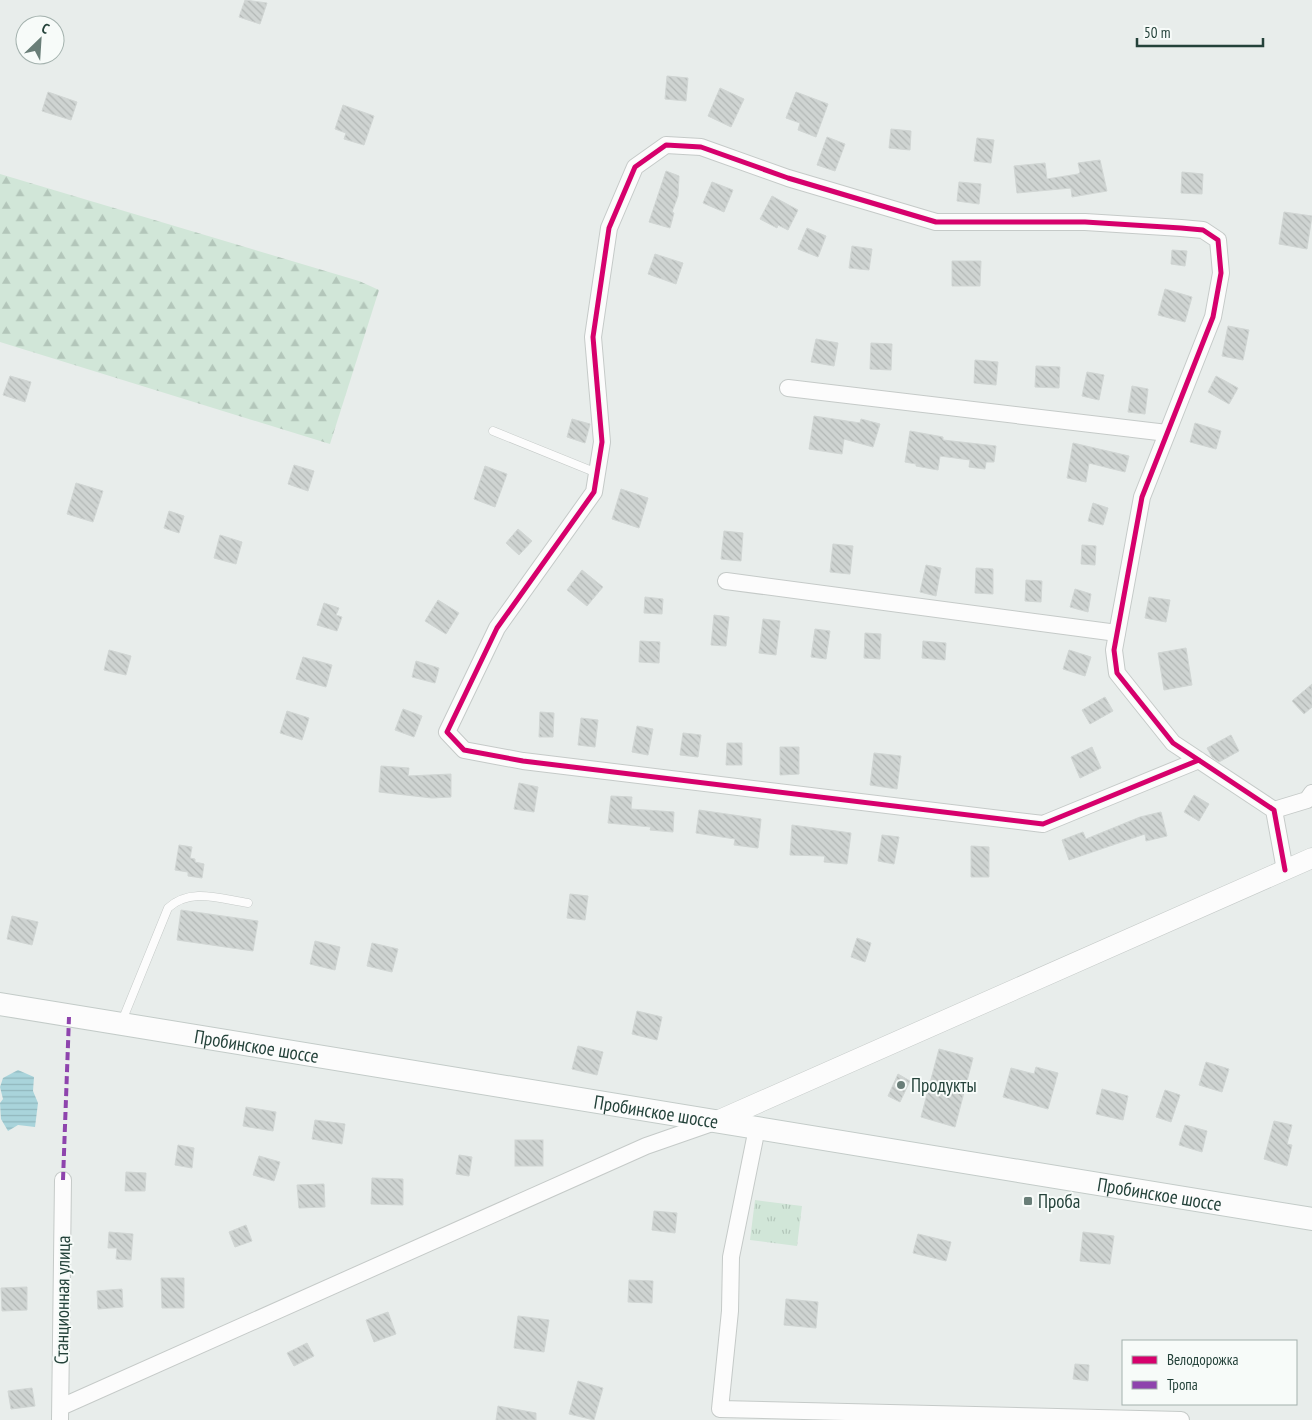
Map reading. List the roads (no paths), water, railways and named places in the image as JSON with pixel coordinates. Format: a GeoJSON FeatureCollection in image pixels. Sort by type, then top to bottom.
{"type":"FeatureCollection","features":[{"type":"Feature","properties":{"kind":"main road","name":"Пробинское шоссе"},"geometry":{"type":"LineString","coordinates":[[0,1004],[1312,1218]]}},
{"type":"Feature","properties":{"kind":"street"},"geometry":{"type":"LineString","coordinates":[[1199,760],[1042,824],[532,762],[464,750],[447,732],[493,636],[594,492],[602,442],[593,337],[610,228],[635,167],[666,145],[701,148],[788,178],[936,222],[1085,222],[1203,230],[1218,240],[1221,273],[1213,317],[1142,497],[1114,650],[1117,674],[1172,743],[1199,760],[1274,810],[1285,870]]}},
{"type":"Feature","properties":{"kind":"street"},"geometry":{"type":"LineString","coordinates":[[788,388],[1167,432]]}},
{"type":"Feature","properties":{"kind":"street"},"geometry":{"type":"LineString","coordinates":[[726,581],[1117,633]]}},
{"type":"Feature","properties":{"kind":"street"},"geometry":{"type":"LineString","coordinates":[[1274,810],[1307,800],[1312,793]]}},
{"type":"Feature","properties":{"kind":"street"},"geometry":{"type":"LineString","coordinates":[[61,1414],[646,1146],[717,1121],[1312,858]]}},
{"type":"Feature","properties":{"kind":"street"},"geometry":{"type":"LineString","coordinates":[[757,1128],[731,1258],[730,1311],[718,1415],[1181,1420]]}},
{"type":"Feature","properties":{"kind":"street","name":"Станционная улица"},"geometry":{"type":"LineString","coordinates":[[61,1414],[63,1180]]}},
{"type":"Feature","properties":{"kind":"lane"},"geometry":{"type":"LineString","coordinates":[[492,431],[597,473]]}},
{"type":"Feature","properties":{"kind":"lane"},"geometry":{"type":"LineString","coordinates":[[120,1025],[168,908],[178,899],[192,895],[248,903]]}},
{"type":"Feature","properties":{"kind":"water"},"geometry":{"type":"Polygon","coordinates":[[[18,1070],[34,1077],[33,1091],[38,1103],[35,1127],[18,1125],[8,1131],[1,1119],[0,1103],[3,1099],[0,1087],[3,1078],[18,1070]]]}},
{"type":"Feature","properties":{"kind":"place","name":"Продукты"},"geometry":{"type":"Point","coordinates":[901,1085]}},
{"type":"Feature","properties":{"kind":"place","name":"Проба"},"geometry":{"type":"Point","coordinates":[1028,1201]}}]}
